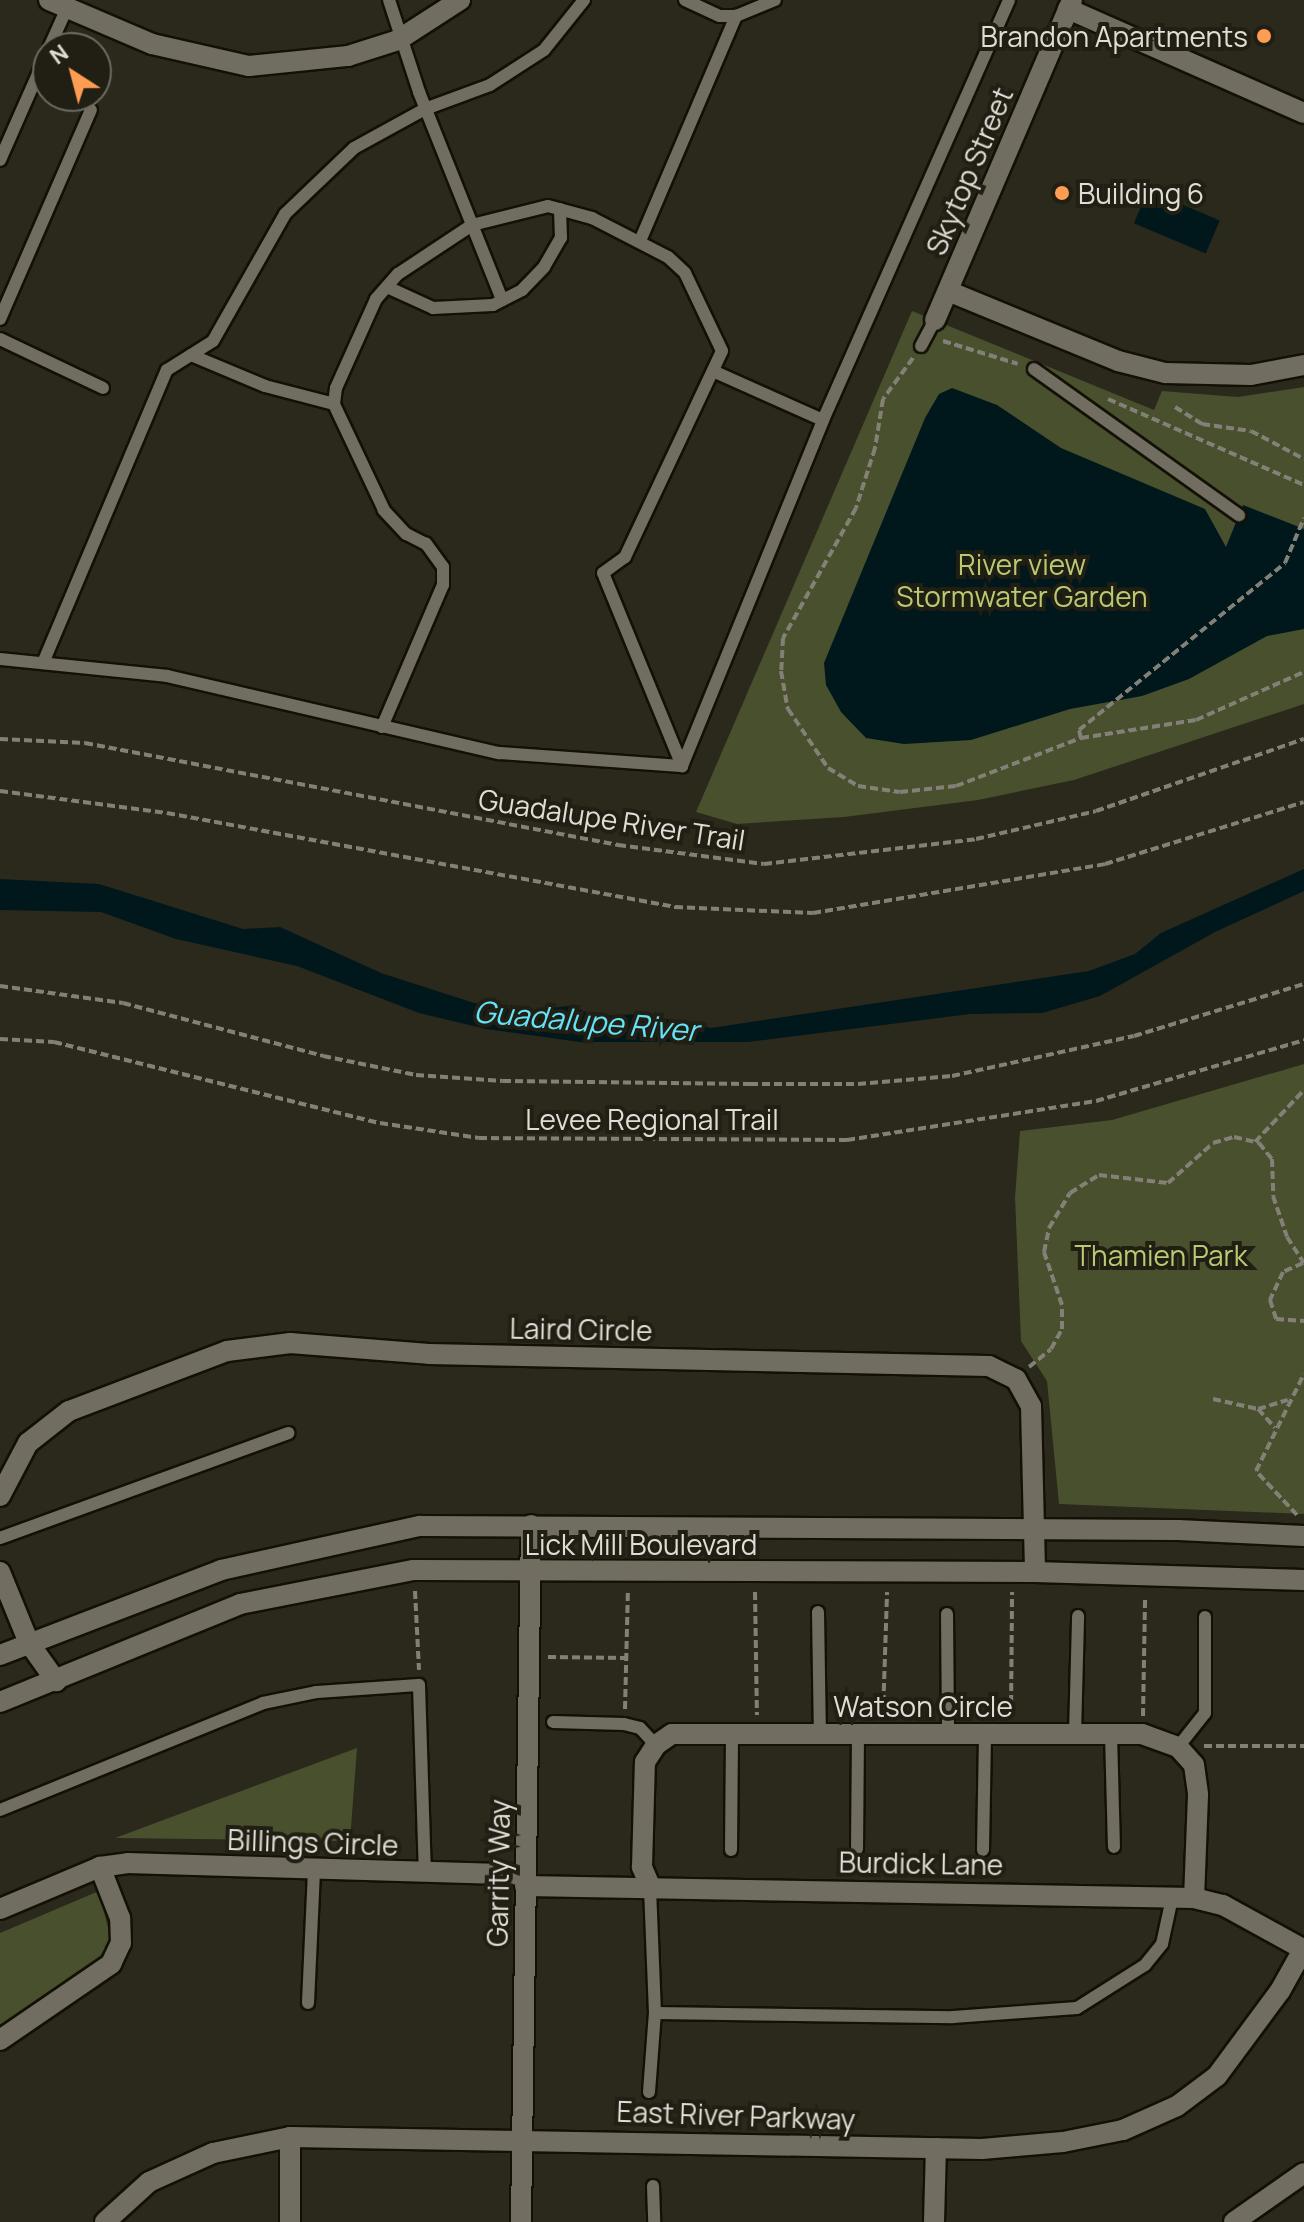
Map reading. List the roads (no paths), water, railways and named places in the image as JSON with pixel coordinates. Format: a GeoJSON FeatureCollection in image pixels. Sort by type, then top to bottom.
{"type":"FeatureCollection","features":[{"type":"Feature","properties":{"kind":"street"},"geometry":{"type":"LineString","coordinates":[[58,4],[152,44],[249,66],[348,56],[403,37],[460,0]]}},
{"type":"Feature","properties":{"kind":"street"},"geometry":{"type":"LineString","coordinates":[[1070,4],[1304,113]]}},
{"type":"Feature","properties":{"kind":"street","name":"Skytop Street"},"geometry":{"type":"LineString","coordinates":[[935,320],[1070,4]]}},
{"type":"Feature","properties":{"kind":"street"},"geometry":{"type":"LineString","coordinates":[[948,291],[1118,361],[1165,373],[1251,375],[1304,365]]}},
{"type":"Feature","properties":{"kind":"street","name":"Laird Circle"},"geometry":{"type":"LineString","coordinates":[[0,1496],[28,1443],[69,1411],[227,1351],[290,1343],[475,1355],[989,1366],[1016,1379],[1031,1406],[1033,1530]]}},
{"type":"Feature","properties":{"kind":"street","name":"Garrity Way"},"geometry":{"type":"LineString","coordinates":[[521,2222],[531,1525]]}},
{"type":"Feature","properties":{"kind":"street","name":"Lick Mill Boulevard"},"geometry":{"type":"LineString","coordinates":[[0,1655],[221,1570],[420,1526],[1033,1530],[1302,1526]]}},
{"type":"Feature","properties":{"kind":"street"},"geometry":{"type":"LineString","coordinates":[[1033,1530],[1035,1572]]}},
{"type":"Feature","properties":{"kind":"street","name":"Lick Mill Boulevard"},"geometry":{"type":"LineString","coordinates":[[0,1702],[240,1604],[414,1570],[1035,1572],[1304,1580]]}},
{"type":"Feature","properties":{"kind":"street"},"geometry":{"type":"LineString","coordinates":[[0,1572],[29,1643],[56,1681]]}},
{"type":"Feature","properties":{"kind":"street","name":"Watson Circle"},"geometry":{"type":"LineString","coordinates":[[656,1745],[672,1734],[1142,1734],[1178,1747]]}},
{"type":"Feature","properties":{"kind":"street"},"geometry":{"type":"LineString","coordinates":[[650,1886],[642,1867],[645,1762],[656,1745]]}},
{"type":"Feature","properties":{"kind":"street"},"geometry":{"type":"LineString","coordinates":[[1178,1747],[1194,1765],[1198,1795],[1194,1898]]}},
{"type":"Feature","properties":{"kind":"street","name":"Billings Circle"},"geometry":{"type":"LineString","coordinates":[[0,1909],[100,1867],[128,1863],[526,1880]]}},
{"type":"Feature","properties":{"kind":"street"},"geometry":{"type":"LineString","coordinates":[[0,2040],[111,1964],[121,1943],[120,1918],[100,1867]]}},
{"type":"Feature","properties":{"kind":"street","name":"Burdick Lane"},"geometry":{"type":"LineString","coordinates":[[526,1880],[650,1886],[1194,1898],[1223,1905],[1304,1949]]}},
{"type":"Feature","properties":{"kind":"street","name":"East River Parkway"},"geometry":{"type":"LineString","coordinates":[[105,2222],[162,2176],[213,2153],[290,2137],[521,2138],[936,2148],[1063,2142],[1123,2130],[1177,2106],[1217,2076],[1304,1949]]}},
{"type":"Feature","properties":{"kind":"street"},"geometry":{"type":"LineString","coordinates":[[290,2137],[290,2222]]}},
{"type":"Feature","properties":{"kind":"street"},"geometry":{"type":"LineString","coordinates":[[934,2222],[936,2148]]}},
{"type":"Feature","properties":{"kind":"street"},"geometry":{"type":"LineString","coordinates":[[1234,2222],[1304,2173]]}},
{"type":"Feature","properties":{"kind":"lane"},"geometry":{"type":"LineString","coordinates":[[389,0],[425,109],[502,300]]}},
{"type":"Feature","properties":{"kind":"lane"},"geometry":{"type":"LineString","coordinates":[[43,663],[167,370],[213,341],[285,214],[317,178],[354,148],[425,109],[490,85],[544,50],[584,0]]}},
{"type":"Feature","properties":{"kind":"lane"},"geometry":{"type":"LineString","coordinates":[[685,0],[720,16],[736,16],[775,0]]}},
{"type":"Feature","properties":{"kind":"lane"},"geometry":{"type":"LineString","coordinates":[[682,766],[823,420],[1009,0]]}},
{"type":"Feature","properties":{"kind":"lane"},"geometry":{"type":"LineString","coordinates":[[53,32],[58,4]]}},
{"type":"Feature","properties":{"kind":"lane"},"geometry":{"type":"LineString","coordinates":[[640,241],[736,16]]}},
{"type":"Feature","properties":{"kind":"lane"},"geometry":{"type":"LineString","coordinates":[[0,160],[3,142],[32,84]]}},
{"type":"Feature","properties":{"kind":"lane"},"geometry":{"type":"LineString","coordinates":[[0,319],[90,112]]}},
{"type":"Feature","properties":{"kind":"lane"},"geometry":{"type":"LineString","coordinates":[[382,727],[443,585],[443,567],[426,544],[406,534],[384,510],[334,404],[358,335],[387,287],[423,255],[472,225],[548,206],[640,241],[685,273],[722,351],[715,372],[625,557],[603,573],[682,766]]}},
{"type":"Feature","properties":{"kind":"lane"},"geometry":{"type":"LineString","coordinates":[[387,287],[433,308],[468,310],[502,300],[522,290],[544,267],[561,238],[560,209]]}},
{"type":"Feature","properties":{"kind":"lane"},"geometry":{"type":"LineString","coordinates":[[921,346],[935,320]]}},
{"type":"Feature","properties":{"kind":"lane"},"geometry":{"type":"LineString","coordinates":[[0,339],[103,388]]}},
{"type":"Feature","properties":{"kind":"lane"},"geometry":{"type":"LineString","coordinates":[[191,355],[265,386],[334,404]]}},
{"type":"Feature","properties":{"kind":"lane"},"geometry":{"type":"LineString","coordinates":[[1034,369],[1239,515]]}},
{"type":"Feature","properties":{"kind":"lane"},"geometry":{"type":"LineString","coordinates":[[715,372],[823,420]]}},
{"type":"Feature","properties":{"kind":"lane"},"geometry":{"type":"LineString","coordinates":[[0,659],[167,676],[499,753],[682,766]]}},
{"type":"Feature","properties":{"kind":"lane"},"geometry":{"type":"LineString","coordinates":[[0,1538],[288,1433]]}},
{"type":"Feature","properties":{"kind":"lane"},"geometry":{"type":"LineString","coordinates":[[818,1612],[820,1734]]}},
{"type":"Feature","properties":{"kind":"lane"},"geometry":{"type":"LineString","coordinates":[[947,1614],[948,1734]]}},
{"type":"Feature","properties":{"kind":"lane"},"geometry":{"type":"LineString","coordinates":[[1075,1734],[1078,1616]]}},
{"type":"Feature","properties":{"kind":"lane"},"geometry":{"type":"LineString","coordinates":[[1178,1747],[1205,1713],[1205,1617]]}},
{"type":"Feature","properties":{"kind":"lane"},"geometry":{"type":"LineString","coordinates":[[0,1810],[263,1703],[316,1692],[419,1685],[425,1874]]}},
{"type":"Feature","properties":{"kind":"lane"},"geometry":{"type":"LineString","coordinates":[[553,1722],[624,1724],[640,1728],[656,1745]]}},
{"type":"Feature","properties":{"kind":"lane"},"geometry":{"type":"LineString","coordinates":[[731,1850],[732,1733]]}},
{"type":"Feature","properties":{"kind":"lane"},"geometry":{"type":"LineString","coordinates":[[857,1849],[858,1733]]}},
{"type":"Feature","properties":{"kind":"lane"},"geometry":{"type":"LineString","coordinates":[[983,1850],[985,1734]]}},
{"type":"Feature","properties":{"kind":"lane"},"geometry":{"type":"LineString","coordinates":[[1111,1734],[1114,1847]]}},
{"type":"Feature","properties":{"kind":"lane"},"geometry":{"type":"LineString","coordinates":[[308,2003],[314,1871]]}},
{"type":"Feature","properties":{"kind":"lane"},"geometry":{"type":"LineString","coordinates":[[649,2092],[655,2013],[650,1886]]}},
{"type":"Feature","properties":{"kind":"lane"},"geometry":{"type":"LineString","coordinates":[[655,2013],[953,2017],[1077,2008],[1145,1965],[1162,1944],[1172,1898]]}},
{"type":"Feature","properties":{"kind":"lane"},"geometry":{"type":"LineString","coordinates":[[653,2186],[654,2222]]}},
{"type":"Feature","properties":{"kind":"water"},"geometry":{"type":"Polygon","coordinates":[[[1148,190],[1220,220],[1206,254],[1134,223],[1148,190]]]}},
{"type":"Feature","properties":{"kind":"water"},"geometry":{"type":"Polygon","coordinates":[[[952,388],[997,405],[1061,448],[1205,509],[1226,547],[1243,505],[1304,529],[1304,629],[1267,636],[1189,679],[1142,696],[1070,709],[971,740],[904,744],[866,738],[841,712],[826,685],[824,663],[925,418],[939,394],[952,388]]]}},
{"type":"Feature","properties":{"kind":"water","name":"Guadalupe River"},"geometry":{"type":"Polygon","coordinates":[[[1304,869],[1304,891],[1215,932],[1100,996],[1042,1013],[970,1014],[748,1042],[580,1042],[486,1029],[419,1013],[297,966],[176,939],[101,912],[0,910],[0,879],[99,884],[243,929],[280,927],[381,973],[474,1003],[523,1011],[569,1006],[599,1016],[641,1014],[711,1028],[1089,971],[1135,954],[1161,933],[1304,869]]]}},
{"type":"Feature","properties":{"kind":"place","name":"Brandon Apartments"},"geometry":{"type":"Point","coordinates":[1264,36]}},
{"type":"Feature","properties":{"kind":"place","name":"Building 6"},"geometry":{"type":"Point","coordinates":[1062,193]}},
{"type":"Feature","properties":{"kind":"park label","name":"River view Stormwater Garden"},"geometry":{"type":"Point","coordinates":[1022,580]}},
{"type":"Feature","properties":{"kind":"park label","name":"Thamien Park"},"geometry":{"type":"Point","coordinates":[1161,1255]}}]}
